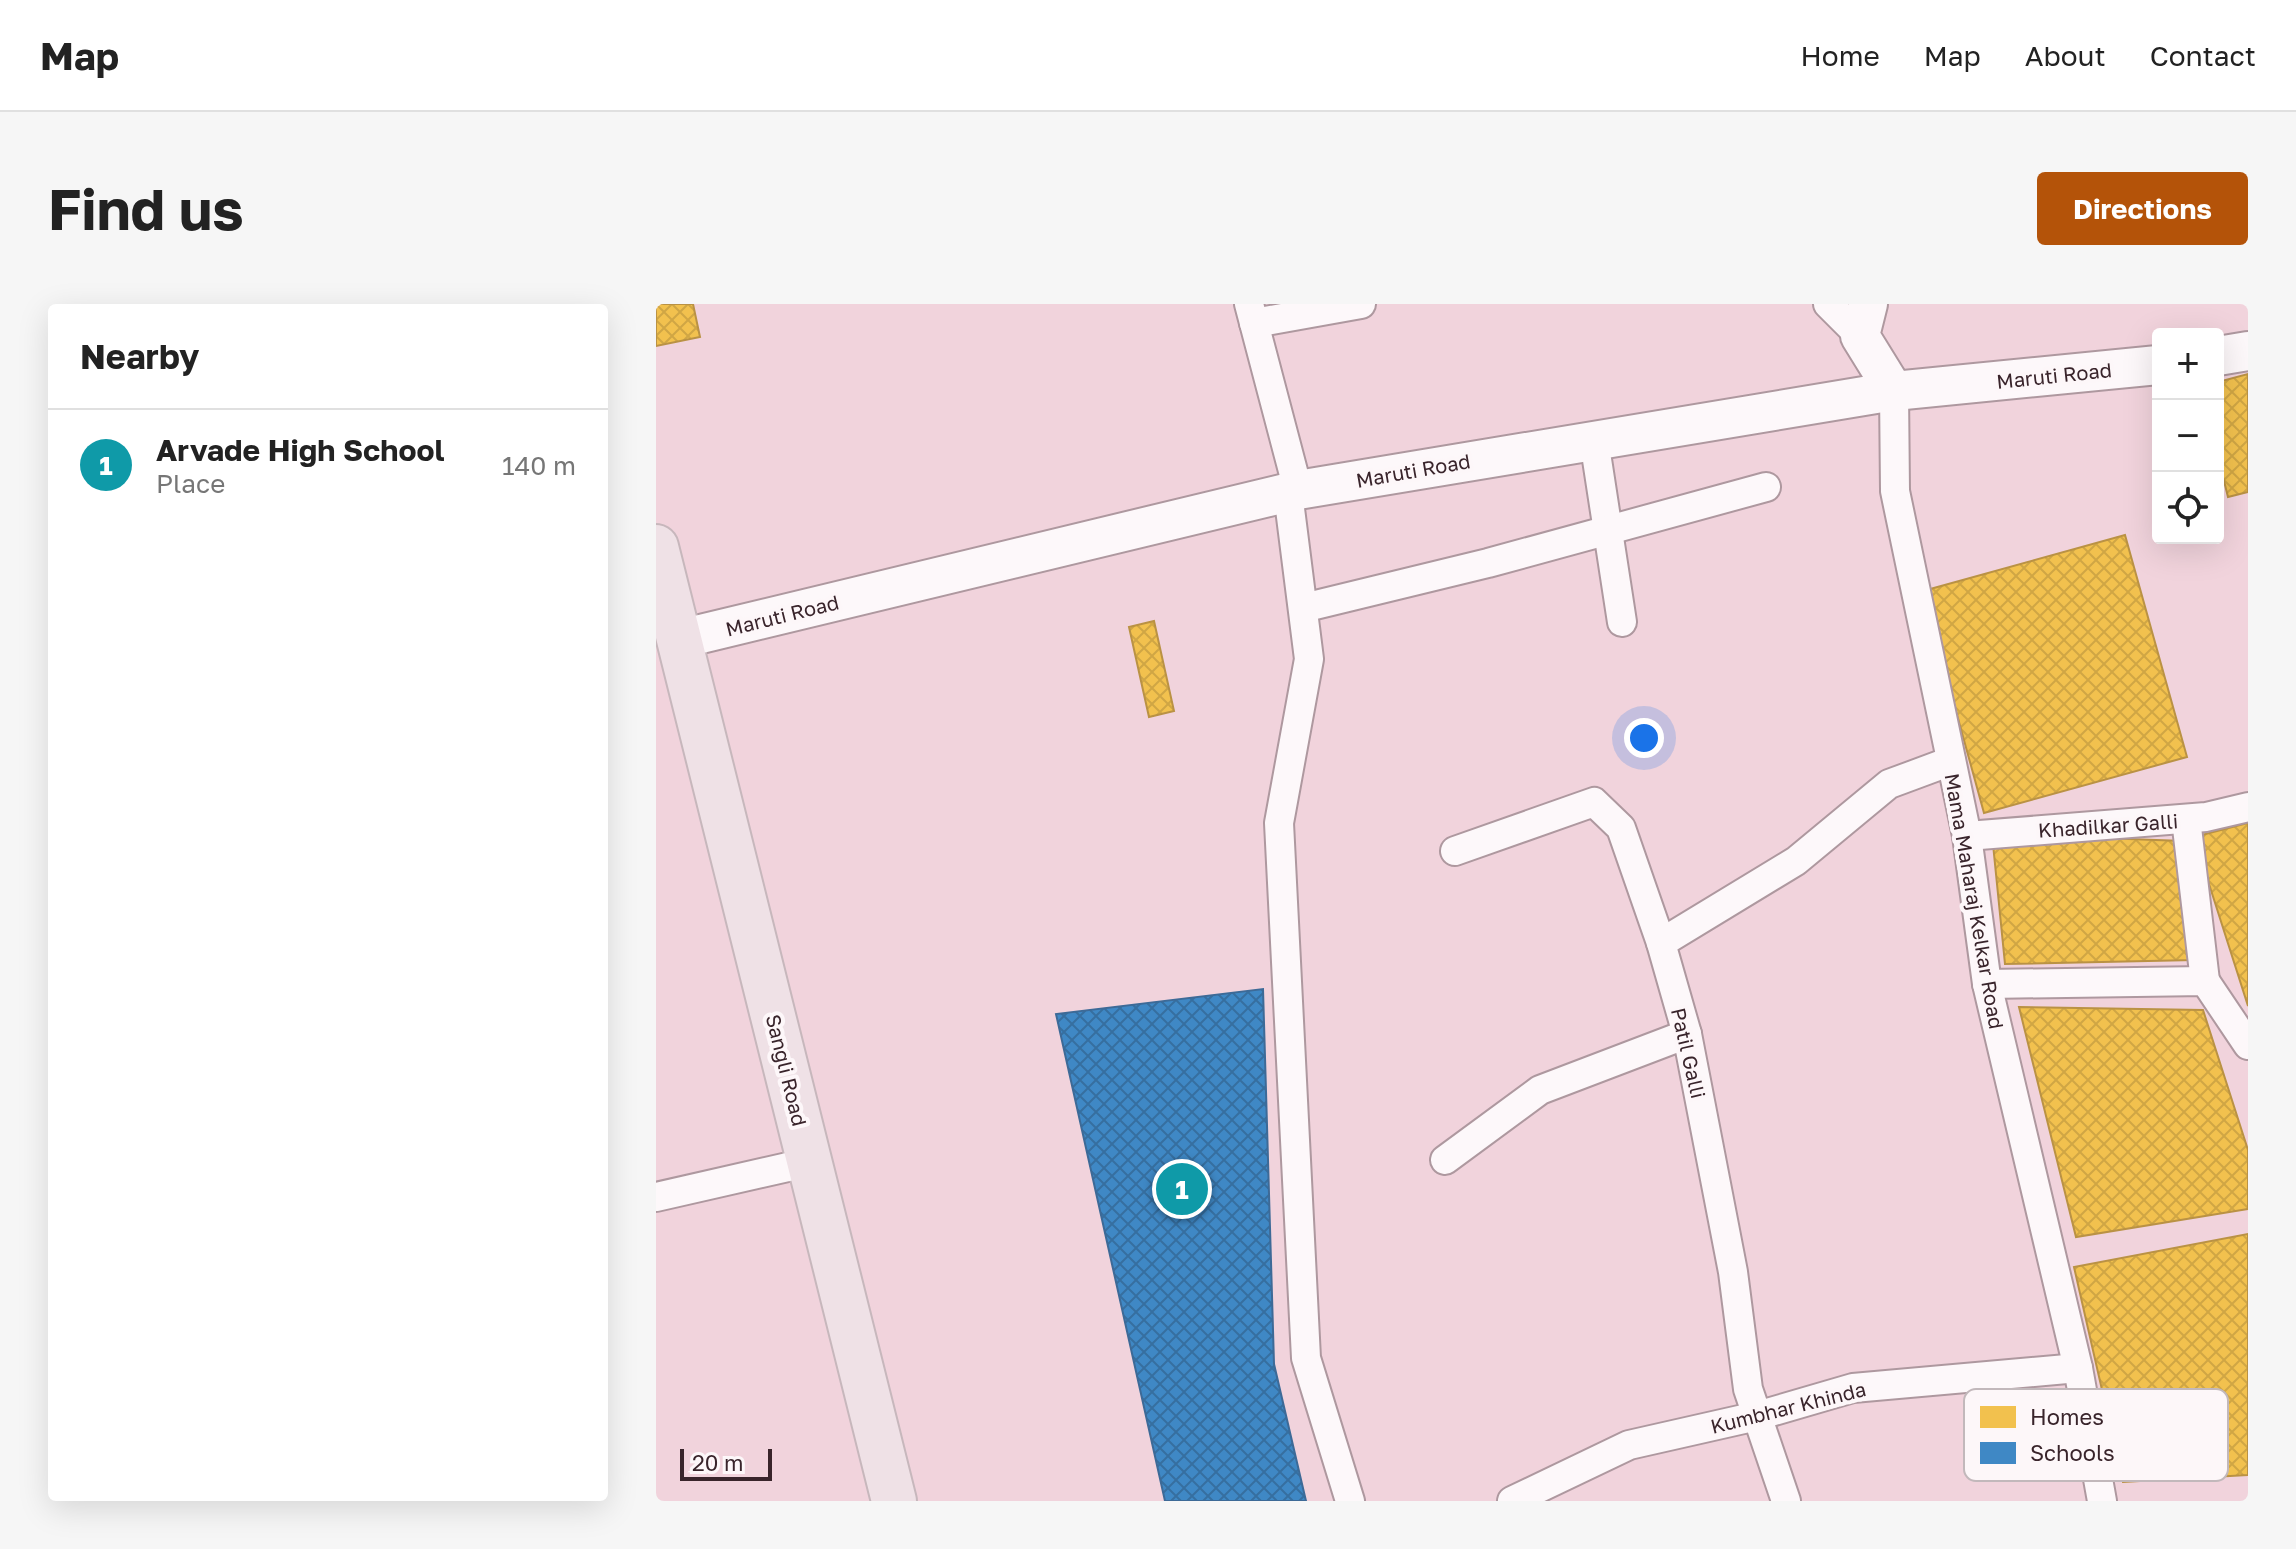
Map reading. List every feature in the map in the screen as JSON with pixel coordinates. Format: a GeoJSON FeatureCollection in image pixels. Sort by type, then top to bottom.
{"type":"FeatureCollection","features":[{"type":"Feature","properties":{"kind":"highway","name":"Sangli Road"},"geometry":{"type":"LineString","coordinates":[[656,547],[668,642],[810,1162],[894,1501]]}},
{"type":"Feature","properties":{"kind":"street"},"geometry":{"type":"LineString","coordinates":[[1350,1501],[1306,1358],[1279,823],[1309,659],[1293,491],[1252,314],[1361,304]]}},
{"type":"Feature","properties":{"kind":"street"},"geometry":{"type":"LineString","coordinates":[[1828,304],[1861,315],[1894,391]]}},
{"type":"Feature","properties":{"kind":"street"},"geometry":{"type":"LineString","coordinates":[[2224,355],[2248,351]]}},
{"type":"Feature","properties":{"kind":"street","name":"Maruti Road"},"geometry":{"type":"LineString","coordinates":[[668,642],[1293,491],[1894,391],[2152,366]]}},
{"type":"Feature","properties":{"kind":"street","name":"Mama Maharaj Kelkar Road"},"geometry":{"type":"LineString","coordinates":[[1894,391],[1895,491],[1967,836],[1987,984],[2082,1389]]}},
{"type":"Feature","properties":{"kind":"street"},"geometry":{"type":"LineString","coordinates":[[1594,440],[1622,622]]}},
{"type":"Feature","properties":{"kind":"street"},"geometry":{"type":"LineString","coordinates":[[1303,608],[1766,487]]}},
{"type":"Feature","properties":{"kind":"street"},"geometry":{"type":"LineString","coordinates":[[1661,943],[1796,861],[1889,784],[1951,761]]}},
{"type":"Feature","properties":{"kind":"street","name":"Patil Galli"},"geometry":{"type":"LineString","coordinates":[[1455,851],[1594,802],[1621,828],[1661,943],[1687,1034],[1733,1272],[1748,1389],[1786,1501]]}},
{"type":"Feature","properties":{"kind":"street","name":"Khadilkar Galli"},"geometry":{"type":"LineString","coordinates":[[1967,836],[2186,819],[2248,807]]}},
{"type":"Feature","properties":{"kind":"street"},"geometry":{"type":"LineString","coordinates":[[2186,819],[2205,981],[2248,1045]]}},
{"type":"Feature","properties":{"kind":"street"},"geometry":{"type":"LineString","coordinates":[[1987,984],[2205,981]]}},
{"type":"Feature","properties":{"kind":"street"},"geometry":{"type":"LineString","coordinates":[[1445,1160],[1540,1090],[1687,1034]]}},
{"type":"Feature","properties":{"kind":"street"},"geometry":{"type":"LineString","coordinates":[[656,1197],[810,1162]]}},
{"type":"Feature","properties":{"kind":"street","name":"Kumbhar Khinda"},"geometry":{"type":"LineString","coordinates":[[1512,1501],[1629,1445],[1757,1416],[1853,1388],[2078,1368]]}},
{"type":"Feature","properties":{"kind":"street","name":"Mama Maharaj Kelkar Road"},"geometry":{"type":"LineString","coordinates":[[2098,1481],[2102,1501]]}},
{"type":"Feature","properties":{"kind":"building: Homes"},"geometry":{"type":"Polygon","coordinates":[[[656,304],[693,304],[700,337],[656,346],[656,304]]]}},
{"type":"Feature","properties":{"kind":"building: Homes"},"geometry":{"type":"Polygon","coordinates":[[[2248,374],[2248,492],[2228,497],[2224,481],[2224,380],[2248,374]]]}},
{"type":"Feature","properties":{"kind":"building: Homes"},"geometry":{"type":"Polygon","coordinates":[[[2125,535],[2187,757],[1984,813],[1923,591],[2125,535]]]}},
{"type":"Feature","properties":{"kind":"building: Homes"},"geometry":{"type":"Polygon","coordinates":[[[1154,621],[1174,711],[1149,717],[1129,627],[1154,621]]]}},
{"type":"Feature","properties":{"kind":"building: Homes"},"geometry":{"type":"Polygon","coordinates":[[[2248,823],[2248,1006],[2194,837],[2248,823]]]}},
{"type":"Feature","properties":{"kind":"building: Homes"},"geometry":{"type":"Polygon","coordinates":[[[1992,834],[2183,841],[2194,960],[2005,964],[1992,834]]]}},
{"type":"Feature","properties":{"kind":"building: Homes"},"geometry":{"type":"Polygon","coordinates":[[[2019,1007],[2203,1010],[2248,1150],[2248,1209],[2076,1237],[2019,1007]]]}},
{"type":"Feature","properties":{"kind":"building: Homes"},"geometry":{"type":"Polygon","coordinates":[[[2248,1234],[2248,1475],[2228,1476],[2228,1389],[2102,1389],[2074,1267],[2248,1234]]]}},
{"type":"Feature","properties":{"kind":"building: Schools"},"geometry":{"type":"Polygon","coordinates":[[[1263,989],[1274,1364],[1306,1501],[1165,1501],[1056,1014],[1263,989]]]}},
{"type":"Feature","properties":{"kind":"place","name":"Arvade High School"},"geometry":{"type":"Point","coordinates":[1182,1189]}}]}
